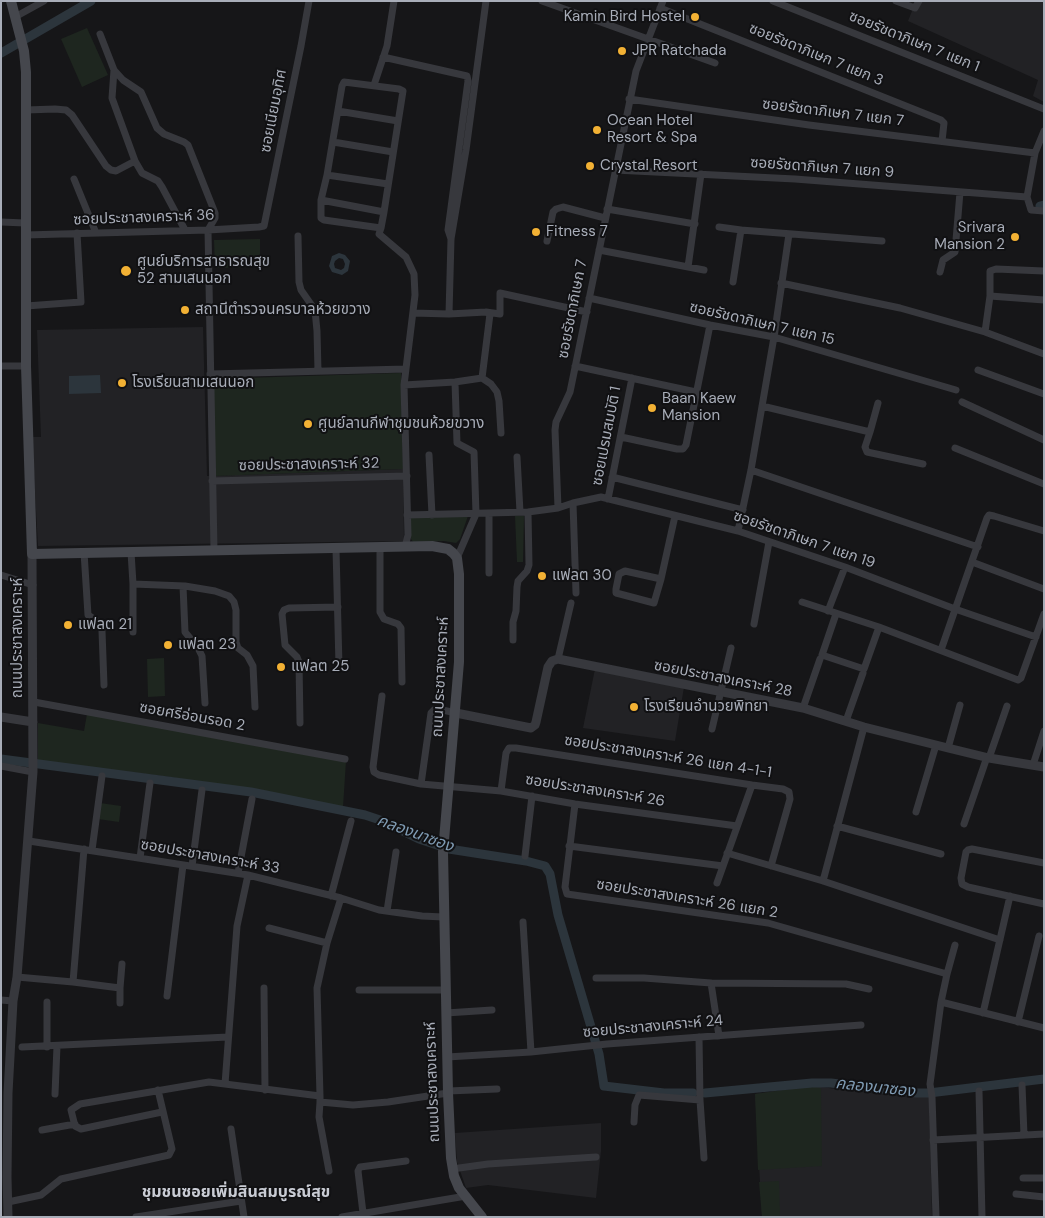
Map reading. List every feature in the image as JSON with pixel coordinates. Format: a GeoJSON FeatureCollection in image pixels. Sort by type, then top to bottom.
{"type":"FeatureCollection","features":[{"type":"Feature","properties":{"kind":"main road","name":"ถนนประชาสงเคราะห์"},"geometry":{"type":"LineString","coordinates":[[11,1],[20,32],[26,72],[26,366],[32,554]]}},
{"type":"Feature","properties":{"kind":"main road"},"geometry":{"type":"LineString","coordinates":[[32,554],[440,547],[453,553],[457,558]]}},
{"type":"Feature","properties":{"kind":"main road","name":"ถนนประชาสงเคราะห์"},"geometry":{"type":"LineString","coordinates":[[457,558],[459,574],[459,643],[456,712],[443,847],[448,1092],[452,1169],[456,1181],[482,1217]]}},
{"type":"Feature","properties":{"kind":"street"},"geometry":{"type":"LineString","coordinates":[[15,17],[44,1]]}},
{"type":"Feature","properties":{"kind":"street","name":"ซอยเนียมอุทิศ"},"geometry":{"type":"LineString","coordinates":[[264,226],[309,1]]}},
{"type":"Feature","properties":{"kind":"street"},"geometry":{"type":"LineString","coordinates":[[374,86],[387,46],[394,1]]}},
{"type":"Feature","properties":{"kind":"street"},"geometry":{"type":"LineString","coordinates":[[448,314],[451,239],[466,150],[486,1]]}},
{"type":"Feature","properties":{"kind":"street"},"geometry":{"type":"LineString","coordinates":[[542,1],[715,64]]}},
{"type":"Feature","properties":{"kind":"street","name":"ซอยรัชดาภิเษก 7 แยก 1"},"geometry":{"type":"LineString","coordinates":[[773,1],[1044,109]]}},
{"type":"Feature","properties":{"kind":"street"},"geometry":{"type":"LineString","coordinates":[[896,1],[917,5]]}},
{"type":"Feature","properties":{"kind":"street","name":"ซอยรัชดาภิเษก 7"},"geometry":{"type":"LineString","coordinates":[[558,508],[556,422],[570,392],[636,71],[661,5]]}},
{"type":"Feature","properties":{"kind":"street","name":"ซอยรัชดาภิเษก 7 แยก 3"},"geometry":{"type":"LineString","coordinates":[[661,5],[941,120],[944,123],[942,141]]}},
{"type":"Feature","properties":{"kind":"street"},"geometry":{"type":"LineString","coordinates":[[100,34],[114,70],[123,80],[141,92],[157,128],[164,134],[184,142],[191,150],[215,213],[215,218],[208,230],[214,550]]}},
{"type":"Feature","properties":{"kind":"street"},"geometry":{"type":"LineString","coordinates":[[383,57],[467,76],[468,81],[448,230],[451,239]]}},
{"type":"Feature","properties":{"kind":"street"},"geometry":{"type":"LineString","coordinates":[[114,70],[112,98],[135,162],[142,173],[158,181],[162,186],[184,230]]}},
{"type":"Feature","properties":{"kind":"street"},"geometry":{"type":"LineString","coordinates":[[381,228],[324,220],[321,215],[321,200],[328,174],[332,142],[344,82],[402,91],[398,122],[384,212],[380,234],[406,257],[414,274],[413,312],[404,385],[408,535],[405,547]]}},
{"type":"Feature","properties":{"kind":"street","name":"ซอยรัชดาภิเษก 7 แยก 7"},"geometry":{"type":"LineString","coordinates":[[629,99],[809,125],[1035,153]]}},
{"type":"Feature","properties":{"kind":"street"},"geometry":{"type":"LineString","coordinates":[[26,110],[66,110],[72,115],[106,166],[111,170],[116,171],[135,162]]}},
{"type":"Feature","properties":{"kind":"street"},"geometry":{"type":"LineString","coordinates":[[338,111],[398,122]]}},
{"type":"Feature","properties":{"kind":"street"},"geometry":{"type":"LineString","coordinates":[[1044,131],[1035,153],[1027,197],[1031,210],[1044,211]]}},
{"type":"Feature","properties":{"kind":"street"},"geometry":{"type":"LineString","coordinates":[[332,142],[393,152]]}},
{"type":"Feature","properties":{"kind":"street","name":"ซอยรัชดาภิเษก 7 แยก 9"},"geometry":{"type":"LineString","coordinates":[[615,170],[795,179],[1027,197]]}},
{"type":"Feature","properties":{"kind":"street"},"geometry":{"type":"LineString","coordinates":[[328,174],[388,184]]}},
{"type":"Feature","properties":{"kind":"street"},"geometry":{"type":"LineString","coordinates":[[688,266],[701,174]]}},
{"type":"Feature","properties":{"kind":"street"},"geometry":{"type":"LineString","coordinates":[[74,178],[96,232]]}},
{"type":"Feature","properties":{"kind":"street"},"geometry":{"type":"LineString","coordinates":[[940,272],[943,260],[955,252],[960,192]]}},
{"type":"Feature","properties":{"kind":"street"},"geometry":{"type":"LineString","coordinates":[[321,200],[384,212]]}},
{"type":"Feature","properties":{"kind":"street"},"geometry":{"type":"LineString","coordinates":[[547,241],[553,212],[556,209],[563,207],[605,218]]}},
{"type":"Feature","properties":{"kind":"street"},"geometry":{"type":"LineString","coordinates":[[607,209],[695,224]]}},
{"type":"Feature","properties":{"kind":"street"},"geometry":{"type":"LineString","coordinates":[[1,222],[25,222]]}},
{"type":"Feature","properties":{"kind":"street","name":"ซอยประชาสงเคราะห์ 36"},"geometry":{"type":"LineString","coordinates":[[25,235],[208,230],[264,226]]}},
{"type":"Feature","properties":{"kind":"street"},"geometry":{"type":"LineString","coordinates":[[719,227],[882,242]]}},
{"type":"Feature","properties":{"kind":"street"},"geometry":{"type":"LineString","coordinates":[[733,282],[741,230]]}},
{"type":"Feature","properties":{"kind":"street"},"geometry":{"type":"LineString","coordinates":[[26,306],[81,302],[77,233]]}},
{"type":"Feature","properties":{"kind":"street"},"geometry":{"type":"LineString","coordinates":[[738,530],[751,470],[774,337],[788,234]]}},
{"type":"Feature","properties":{"kind":"street"},"geometry":{"type":"LineString","coordinates":[[298,236],[299,282],[315,310],[318,371]]}},
{"type":"Feature","properties":{"kind":"street"},"geometry":{"type":"LineString","coordinates":[[599,250],[704,270]]}},
{"type":"Feature","properties":{"kind":"street"},"geometry":{"type":"LineString","coordinates":[[985,332],[990,296],[990,271],[996,269],[1044,271]]}},
{"type":"Feature","properties":{"kind":"street"},"geometry":{"type":"LineString","coordinates":[[781,283],[900,308],[985,332],[1044,354]]}},
{"type":"Feature","properties":{"kind":"street"},"geometry":{"type":"LineString","coordinates":[[413,312],[448,314],[486,312],[500,314],[500,294],[587,312]]}},
{"type":"Feature","properties":{"kind":"street"},"geometry":{"type":"LineString","coordinates":[[990,296],[1044,300]]}},
{"type":"Feature","properties":{"kind":"street","name":"ซอยรัชดาภิเษก 7 แยก 15"},"geometry":{"type":"LineString","coordinates":[[589,298],[774,337],[956,390]]}},
{"type":"Feature","properties":{"kind":"street"},"geometry":{"type":"LineString","coordinates":[[482,378],[490,318],[490,314],[486,312]]}},
{"type":"Feature","properties":{"kind":"street"},"geometry":{"type":"LineString","coordinates":[[621,437],[683,449],[686,444],[710,325]]}},
{"type":"Feature","properties":{"kind":"street"},"geometry":{"type":"LineString","coordinates":[[1,366],[26,366]]}},
{"type":"Feature","properties":{"kind":"street"},"geometry":{"type":"LineString","coordinates":[[575,366],[696,392]]}},
{"type":"Feature","properties":{"kind":"street"},"geometry":{"type":"LineString","coordinates":[[210,374],[406,369]]}},
{"type":"Feature","properties":{"kind":"street"},"geometry":{"type":"LineString","coordinates":[[978,370],[1044,394]]}},
{"type":"Feature","properties":{"kind":"street"},"geometry":{"type":"LineString","coordinates":[[404,385],[455,382],[482,378],[491,384],[497,392],[500,433]]}},
{"type":"Feature","properties":{"kind":"street","name":"ซอยเปรมสมบัติ 1"},"geometry":{"type":"LineString","coordinates":[[608,499],[632,378]]}},
{"type":"Feature","properties":{"kind":"street"},"geometry":{"type":"LineString","coordinates":[[455,382],[457,443],[474,452],[476,514],[457,558]]}},
{"type":"Feature","properties":{"kind":"street"},"geometry":{"type":"LineString","coordinates":[[962,402],[1044,440]]}},
{"type":"Feature","properties":{"kind":"street"},"geometry":{"type":"LineString","coordinates":[[878,403],[865,446],[868,452],[923,464]]}},
{"type":"Feature","properties":{"kind":"street"},"geometry":{"type":"LineString","coordinates":[[762,406],[870,432]]}},
{"type":"Feature","properties":{"kind":"street"},"geometry":{"type":"LineString","coordinates":[[955,448],[1044,484]]}},
{"type":"Feature","properties":{"kind":"street"},"geometry":{"type":"LineString","coordinates":[[429,455],[432,515]]}},
{"type":"Feature","properties":{"kind":"street"},"geometry":{"type":"LineString","coordinates":[[517,456],[520,512]]}},
{"type":"Feature","properties":{"kind":"street"},"geometry":{"type":"LineString","coordinates":[[751,470],[978,547]]}},
{"type":"Feature","properties":{"kind":"street","name":"ซอยประชาสงเคราะห์ 32"},"geometry":{"type":"LineString","coordinates":[[212,481],[407,476]]}},
{"type":"Feature","properties":{"kind":"street"},"geometry":{"type":"LineString","coordinates":[[612,477],[743,510]]}},
{"type":"Feature","properties":{"kind":"street","name":"ซอยรัชดาภิเษก 7 แยก 19"},"geometry":{"type":"LineString","coordinates":[[407,516],[528,512],[558,508],[601,497],[738,530],[1036,637]]}},
{"type":"Feature","properties":{"kind":"street"},"geometry":{"type":"LineString","coordinates":[[572,503],[576,593]]}},
{"type":"Feature","properties":{"kind":"street"},"geometry":{"type":"LineString","coordinates":[[513,640],[513,622],[516,611],[518,581],[529,565],[528,512]]}},
{"type":"Feature","properties":{"kind":"street"},"geometry":{"type":"LineString","coordinates":[[489,514],[489,573]]}},
{"type":"Feature","properties":{"kind":"street"},"geometry":{"type":"LineString","coordinates":[[941,650],[989,515],[1044,531]]}},
{"type":"Feature","properties":{"kind":"street"},"geometry":{"type":"LineString","coordinates":[[661,580],[625,571],[619,574],[616,592],[654,603],[661,580],[675,516]]}},
{"type":"Feature","properties":{"kind":"street"},"geometry":{"type":"LineString","coordinates":[[754,624],[769,542]]}},
{"type":"Feature","properties":{"kind":"street"},"geometry":{"type":"LineString","coordinates":[[380,547],[381,617],[384,620],[398,624],[401,628],[402,682]]}},
{"type":"Feature","properties":{"kind":"street"},"geometry":{"type":"LineString","coordinates":[[336,549],[339,666]]}},
{"type":"Feature","properties":{"kind":"street"},"geometry":{"type":"LineString","coordinates":[[84,552],[88,615],[101,624],[104,684]]}},
{"type":"Feature","properties":{"kind":"street"},"geometry":{"type":"LineString","coordinates":[[131,552],[133,632]]}},
{"type":"Feature","properties":{"kind":"street","name":"ถนนประชาสงเคราะห์"},"geometry":{"type":"LineString","coordinates":[[8,1217],[8,1202],[4,1181],[13,1001],[17,977],[29,841],[33,772],[32,554]]}},
{"type":"Feature","properties":{"kind":"street"},"geometry":{"type":"LineString","coordinates":[[972,562],[1044,589]]}},
{"type":"Feature","properties":{"kind":"street"},"geometry":{"type":"LineString","coordinates":[[828,611],[845,567]]}},
{"type":"Feature","properties":{"kind":"street"},"geometry":{"type":"LineString","coordinates":[[1,575],[33,585]]}},
{"type":"Feature","properties":{"kind":"street"},"geometry":{"type":"LineString","coordinates":[[133,584],[183,586],[215,591],[229,596],[234,602],[236,610],[236,642],[238,648],[252,660],[255,707]]}},
{"type":"Feature","properties":{"kind":"street"},"geometry":{"type":"LineString","coordinates":[[183,586],[185,632],[202,656],[206,703]]}},
{"type":"Feature","properties":{"kind":"street"},"geometry":{"type":"LineString","coordinates":[[802,602],[879,627],[1018,680],[1021,678],[1044,614]]}},
{"type":"Feature","properties":{"kind":"street"},"geometry":{"type":"LineString","coordinates":[[421,784],[431,713],[434,710],[456,712],[531,728],[535,725],[548,667],[552,661],[558,659],[571,604]]}},
{"type":"Feature","properties":{"kind":"street"},"geometry":{"type":"LineString","coordinates":[[300,723],[299,662],[297,657],[285,645],[282,614],[284,610],[289,608],[338,607]]}},
{"type":"Feature","properties":{"kind":"street"},"geometry":{"type":"LineString","coordinates":[[836,614],[822,655],[864,669],[879,627]]}},
{"type":"Feature","properties":{"kind":"street"},"geometry":{"type":"LineString","coordinates":[[712,729],[731,648]]}},
{"type":"Feature","properties":{"kind":"street","name":"ซอยประชาสงเคราะห์ 28"},"geometry":{"type":"LineString","coordinates":[[558,659],[803,708],[864,727],[988,758],[1044,767]]}},
{"type":"Feature","properties":{"kind":"street"},"geometry":{"type":"LineString","coordinates":[[803,708],[820,659]]}},
{"type":"Feature","properties":{"kind":"street"},"geometry":{"type":"LineString","coordinates":[[846,721],[863,673]]}},
{"type":"Feature","properties":{"kind":"street","name":"ซอยประชาสงเคราะห์ 26"},"geometry":{"type":"LineString","coordinates":[[382,696],[373,767],[374,772],[379,775],[421,784],[501,791],[575,804],[737,826]]}},
{"type":"Feature","properties":{"kind":"street","name":"ซอยศรีอ่อนรอด 2"},"geometry":{"type":"LineString","coordinates":[[34,702],[345,759]]}},
{"type":"Feature","properties":{"kind":"street"},"geometry":{"type":"LineString","coordinates":[[948,748],[960,705]]}},
{"type":"Feature","properties":{"kind":"street"},"geometry":{"type":"LineString","coordinates":[[964,824],[1007,706]]}},
{"type":"Feature","properties":{"kind":"street"},"geometry":{"type":"LineString","coordinates":[[1,717],[33,722]]}},
{"type":"Feature","properties":{"kind":"street"},"geometry":{"type":"LineString","coordinates":[[822,881],[864,727]]}},
{"type":"Feature","properties":{"kind":"street"},"geometry":{"type":"LineString","coordinates":[[1033,765],[1044,731]]}},
{"type":"Feature","properties":{"kind":"street"},"geometry":{"type":"LineString","coordinates":[[916,812],[936,745]]}},
{"type":"Feature","properties":{"kind":"street","name":"ซอยประชาสงเคราะห์ 26 แยก 4-1-1"},"geometry":{"type":"LineString","coordinates":[[501,791],[506,753],[509,748],[783,789],[789,792],[790,799],[771,866]]}},
{"type":"Feature","properties":{"kind":"street"},"geometry":{"type":"LineString","coordinates":[[1,766],[33,772]]}},
{"type":"Feature","properties":{"kind":"street"},"geometry":{"type":"LineString","coordinates":[[73,982],[88,850],[102,776]]}},
{"type":"Feature","properties":{"kind":"street"},"geometry":{"type":"LineString","coordinates":[[140,858],[150,783]]}},
{"type":"Feature","properties":{"kind":"street"},"geometry":{"type":"LineString","coordinates":[[718,883],[752,785]]}},
{"type":"Feature","properties":{"kind":"street"},"geometry":{"type":"LineString","coordinates":[[192,866],[202,790]]}},
{"type":"Feature","properties":{"kind":"street"},"geometry":{"type":"LineString","coordinates":[[525,856],[532,796]]}},
{"type":"Feature","properties":{"kind":"street"},"geometry":{"type":"LineString","coordinates":[[238,873],[252,799]]}},
{"type":"Feature","properties":{"kind":"street","name":"ซอยประชาสงเคราะห์ 26 แยก 2"},"geometry":{"type":"LineString","coordinates":[[575,804],[565,888],[567,894],[768,923],[946,974]]}},
{"type":"Feature","properties":{"kind":"street"},"geometry":{"type":"LineString","coordinates":[[331,896],[351,821]]}},
{"type":"Feature","properties":{"kind":"street"},"geometry":{"type":"LineString","coordinates":[[837,826],[941,854]]}},
{"type":"Feature","properties":{"kind":"street","name":"ซอยประชาสงเคราะห์ 33"},"geometry":{"type":"LineString","coordinates":[[29,841],[238,873],[387,911],[443,917]]}},
{"type":"Feature","properties":{"kind":"street"},"geometry":{"type":"LineString","coordinates":[[569,846],[723,866]]}},
{"type":"Feature","properties":{"kind":"street"},"geometry":{"type":"LineString","coordinates":[[1044,863],[972,849],[966,852],[961,878],[962,884],[1044,904]]}},
{"type":"Feature","properties":{"kind":"street"},"geometry":{"type":"LineString","coordinates":[[387,911],[396,852]]}},
{"type":"Feature","properties":{"kind":"street"},"geometry":{"type":"LineString","coordinates":[[727,853],[822,881],[1000,940]]}},
{"type":"Feature","properties":{"kind":"street"},"geometry":{"type":"LineString","coordinates":[[167,996],[183,865]]}},
{"type":"Feature","properties":{"kind":"street"},"geometry":{"type":"LineString","coordinates":[[225,1084],[237,926],[248,875]]}},
{"type":"Feature","properties":{"kind":"street"},"geometry":{"type":"LineString","coordinates":[[983,1013],[1010,896]]}},
{"type":"Feature","properties":{"kind":"street"},"geometry":{"type":"LineString","coordinates":[[329,1171],[319,1117],[317,988],[327,943],[342,898]]}},
{"type":"Feature","properties":{"kind":"street"},"geometry":{"type":"LineString","coordinates":[[523,922],[531,1052]]}},
{"type":"Feature","properties":{"kind":"street"},"geometry":{"type":"LineString","coordinates":[[269,928],[327,943]]}},
{"type":"Feature","properties":{"kind":"street"},"geometry":{"type":"LineString","coordinates":[[1018,1022],[1039,936]]}},
{"type":"Feature","properties":{"kind":"street"},"geometry":{"type":"LineString","coordinates":[[936,1217],[930,1084],[946,974],[955,945]]}},
{"type":"Feature","properties":{"kind":"street"},"geometry":{"type":"LineString","coordinates":[[120,1003],[122,964]]}},
{"type":"Feature","properties":{"kind":"street"},"geometry":{"type":"LineString","coordinates":[[17,977],[120,988]]}},
{"type":"Feature","properties":{"kind":"street"},"geometry":{"type":"LineString","coordinates":[[596,978],[644,978],[711,983],[846,984],[869,989]]}},
{"type":"Feature","properties":{"kind":"street"},"geometry":{"type":"LineString","coordinates":[[711,983],[719,1036]]}},
{"type":"Feature","properties":{"kind":"street"},"geometry":{"type":"LineString","coordinates":[[264,988],[265,1090]]}},
{"type":"Feature","properties":{"kind":"street"},"geometry":{"type":"LineString","coordinates":[[358,990],[445,990]]}},
{"type":"Feature","properties":{"kind":"street"},"geometry":{"type":"LineString","coordinates":[[1,1000],[13,1001]]}},
{"type":"Feature","properties":{"kind":"street"},"geometry":{"type":"LineString","coordinates":[[47,1002],[47,1047]]}},
{"type":"Feature","properties":{"kind":"street"},"geometry":{"type":"LineString","coordinates":[[941,1002],[1044,1028]]}},
{"type":"Feature","properties":{"kind":"street"},"geometry":{"type":"LineString","coordinates":[[446,1013],[492,1010]]}},
{"type":"Feature","properties":{"kind":"street","name":"ซอยประชาสงเคราะห์ 24"},"geometry":{"type":"LineString","coordinates":[[447,1057],[861,1025]]}},
{"type":"Feature","properties":{"kind":"street"},"geometry":{"type":"LineString","coordinates":[[22,1047],[228,1037]]}},
{"type":"Feature","properties":{"kind":"street"},"geometry":{"type":"LineString","coordinates":[[699,1037],[700,1100],[704,1158]]}},
{"type":"Feature","properties":{"kind":"street"},"geometry":{"type":"LineString","coordinates":[[55,1094],[57,1046]]}},
{"type":"Feature","properties":{"kind":"street"},"geometry":{"type":"LineString","coordinates":[[162,1112],[81,1129],[77,1128],[71,1110],[80,1104],[209,1082],[320,1099],[368,1104],[448,1092],[497,1089]]}},
{"type":"Feature","properties":{"kind":"street"},"geometry":{"type":"LineString","coordinates":[[1022,1085],[1024,1134]]}},
{"type":"Feature","properties":{"kind":"street"},"geometry":{"type":"LineString","coordinates":[[8,1202],[41,1194],[62,1178],[169,1155],[172,1149],[158,1090]]}},
{"type":"Feature","properties":{"kind":"street"},"geometry":{"type":"LineString","coordinates":[[979,1091],[982,1217]]}},
{"type":"Feature","properties":{"kind":"street"},"geometry":{"type":"LineString","coordinates":[[634,1122],[635,1105],[639,1095],[700,1100]]}},
{"type":"Feature","properties":{"kind":"street"},"geometry":{"type":"LineString","coordinates":[[42,1130],[75,1124]]}},
{"type":"Feature","properties":{"kind":"street"},"geometry":{"type":"LineString","coordinates":[[231,1129],[244,1217]]}},
{"type":"Feature","properties":{"kind":"street"},"geometry":{"type":"LineString","coordinates":[[933,1140],[1044,1134]]}},
{"type":"Feature","properties":{"kind":"street"},"geometry":{"type":"LineString","coordinates":[[452,1169],[488,1164],[596,1157]]}},
{"type":"Feature","properties":{"kind":"street"},"geometry":{"type":"LineString","coordinates":[[363,1213],[358,1171],[360,1167],[406,1161]]}},
{"type":"Feature","properties":{"kind":"street"},"geometry":{"type":"LineString","coordinates":[[1023,1178],[1044,1178]]}},
{"type":"Feature","properties":{"kind":"street"},"geometry":{"type":"LineString","coordinates":[[1016,1194],[1044,1196]]}},
{"type":"Feature","properties":{"kind":"street"},"geometry":{"type":"LineString","coordinates":[[342,1217],[466,1196]]}},
{"type":"Feature","properties":{"kind":"street"},"geometry":{"type":"LineString","coordinates":[[136,1217],[241,1201]]}},
{"type":"Feature","properties":{"kind":"shaded area"},"geometry":{"type":"Polygon","coordinates":[[[916,1],[1044,1],[1044,102],[1033,96],[1038,80],[908,21],[916,1]]]}},
{"type":"Feature","properties":{"kind":"shaded area"},"geometry":{"type":"Polygon","coordinates":[[[87,28],[108,75],[82,87],[61,39],[87,28]]]}},
{"type":"Feature","properties":{"kind":"shaded area"},"geometry":{"type":"Polygon","coordinates":[[[260,239],[260,267],[215,268],[214,240],[260,239]]]}},
{"type":"Feature","properties":{"kind":"shaded area"},"geometry":{"type":"Polygon","coordinates":[[[339,253],[345,255],[350,261],[348,271],[342,275],[332,272],[329,266],[332,256],[339,253]],[[339,258],[335,261],[335,268],[341,270],[344,268],[343,259],[339,258]]]}},
{"type":"Feature","properties":{"kind":"shaded area"},"geometry":{"type":"Polygon","coordinates":[[[203,327],[207,476],[403,469],[404,541],[38,546],[32,437],[41,437],[37,330],[203,327]]]}},
{"type":"Feature","properties":{"kind":"shaded area","name":"ศูนย์ลานกีฬาชุมชนห้วยขวาง"},"geometry":{"type":"Polygon","coordinates":[[[401,373],[403,469],[215,476],[212,379],[401,373]]]}},
{"type":"Feature","properties":{"kind":"shaded area"},"geometry":{"type":"Polygon","coordinates":[[[100,375],[101,393],[69,394],[69,376],[100,375]]]}},
{"type":"Feature","properties":{"kind":"shaded area"},"geometry":{"type":"Polygon","coordinates":[[[468,516],[460,539],[456,543],[444,541],[413,542],[411,539],[411,518],[468,516]]]}},
{"type":"Feature","properties":{"kind":"shaded area"},"geometry":{"type":"Polygon","coordinates":[[[515,516],[524,516],[523,562],[517,562],[515,516]]]}},
{"type":"Feature","properties":{"kind":"shaded area"},"geometry":{"type":"Polygon","coordinates":[[[164,658],[165,696],[148,697],[147,659],[164,658]]]}},
{"type":"Feature","properties":{"kind":"shaded area","name":"โรงเรียนอำนวยพิทยา"},"geometry":{"type":"Polygon","coordinates":[[[595,669],[684,687],[675,741],[583,728],[595,669]]]}},
{"type":"Feature","properties":{"kind":"shaded area"},"geometry":{"type":"Polygon","coordinates":[[[87,714],[346,761],[343,807],[170,777],[38,761],[38,723],[84,731],[87,714]]]}},
{"type":"Feature","properties":{"kind":"shaded area"},"geometry":{"type":"Polygon","coordinates":[[[100,803],[121,806],[119,822],[98,819],[100,803]]]}},
{"type":"Feature","properties":{"kind":"shaded area"},"geometry":{"type":"Polygon","coordinates":[[[812,1086],[905,1097],[929,1095],[932,1217],[762,1217],[755,1094],[812,1086]]]}},
{"type":"Feature","properties":{"kind":"shaded area"},"geometry":{"type":"Polygon","coordinates":[[[812,1086],[821,1088],[822,1166],[758,1170],[755,1094],[812,1086]]]}},
{"type":"Feature","properties":{"kind":"shaded area"},"geometry":{"type":"Polygon","coordinates":[[[601,1123],[601,1151],[596,1198],[488,1185],[466,1188],[457,1162],[455,1133],[601,1123]]]}},
{"type":"Feature","properties":{"kind":"shaded area"},"geometry":{"type":"Polygon","coordinates":[[[779,1181],[780,1217],[762,1217],[759,1182],[779,1181]]]}},
{"type":"Feature","properties":{"kind":"waterway"},"geometry":{"type":"LineString","coordinates":[[1,53],[91,1]]}},
{"type":"Feature","properties":{"kind":"waterway"},"geometry":{"type":"LineString","coordinates":[[1040,206],[1044,205]]}},
{"type":"Feature","properties":{"kind":"waterway","name":"คลองนาซอง"},"geometry":{"type":"LineString","coordinates":[[1,759],[251,792],[365,815],[380,820],[419,839],[449,849],[526,861],[545,866],[550,874],[558,915],[599,1054],[604,1086],[664,1093],[693,1093]]}},
{"type":"Feature","properties":{"kind":"waterway","name":"คลองนาซอง"},"geometry":{"type":"LineString","coordinates":[[705,1093],[812,1083],[831,1083],[929,1093],[1044,1079]]}},
{"type":"Feature","properties":{"kind":"place","name":"Kamin Bird Hostel"},"geometry":{"type":"Point","coordinates":[695,17]}},
{"type":"Feature","properties":{"kind":"place","name":"JPR Ratchada"},"geometry":{"type":"Point","coordinates":[622,51]}},
{"type":"Feature","properties":{"kind":"place","name":"Ocean Hotel Resort & Spa"},"geometry":{"type":"Point","coordinates":[597,130]}},
{"type":"Feature","properties":{"kind":"place","name":"Crystal Resort"},"geometry":{"type":"Point","coordinates":[590,166]}},
{"type":"Feature","properties":{"kind":"place","name":"Fitness 7"},"geometry":{"type":"Point","coordinates":[536,232]}},
{"type":"Feature","properties":{"kind":"place","name":"Srivara Mansion 2"},"geometry":{"type":"Point","coordinates":[1015,237]}},
{"type":"Feature","properties":{"kind":"place","name":"ศูนย์บริการสาธารณสุข 52 สามเสนนอก"},"geometry":{"type":"Point","coordinates":[126,271]}},
{"type":"Feature","properties":{"kind":"place","name":"สถานีตำรวจนครบาลห้วยขวาง"},"geometry":{"type":"Point","coordinates":[185,310]}},
{"type":"Feature","properties":{"kind":"place","name":"โรงเรียนสามเสนนอก"},"geometry":{"type":"Point","coordinates":[122,383]}},
{"type":"Feature","properties":{"kind":"place","name":"Baan Kaew Mansion"},"geometry":{"type":"Point","coordinates":[652,408]}},
{"type":"Feature","properties":{"kind":"place","name":"ศูนย์ลานกีฬาชุมชนห้วยขวาง"},"geometry":{"type":"Point","coordinates":[308,424]}},
{"type":"Feature","properties":{"kind":"place","name":"แฟลต 30"},"geometry":{"type":"Point","coordinates":[542,576]}},
{"type":"Feature","properties":{"kind":"place","name":"แฟลต 21"},"geometry":{"type":"Point","coordinates":[68,625]}},
{"type":"Feature","properties":{"kind":"place","name":"แฟลต 23"},"geometry":{"type":"Point","coordinates":[168,645]}},
{"type":"Feature","properties":{"kind":"place","name":"แฟลต 25"},"geometry":{"type":"Point","coordinates":[281,667]}},
{"type":"Feature","properties":{"kind":"place","name":"โรงเรียนอำนวยพิทยา"},"geometry":{"type":"Point","coordinates":[634,707]}},
{"type":"Feature","properties":{"kind":"district","name":"ชุมชนซอยเพิ่มสินสมบูรณ์สุข"},"geometry":{"type":"Point","coordinates":[236,1193]}}]}
